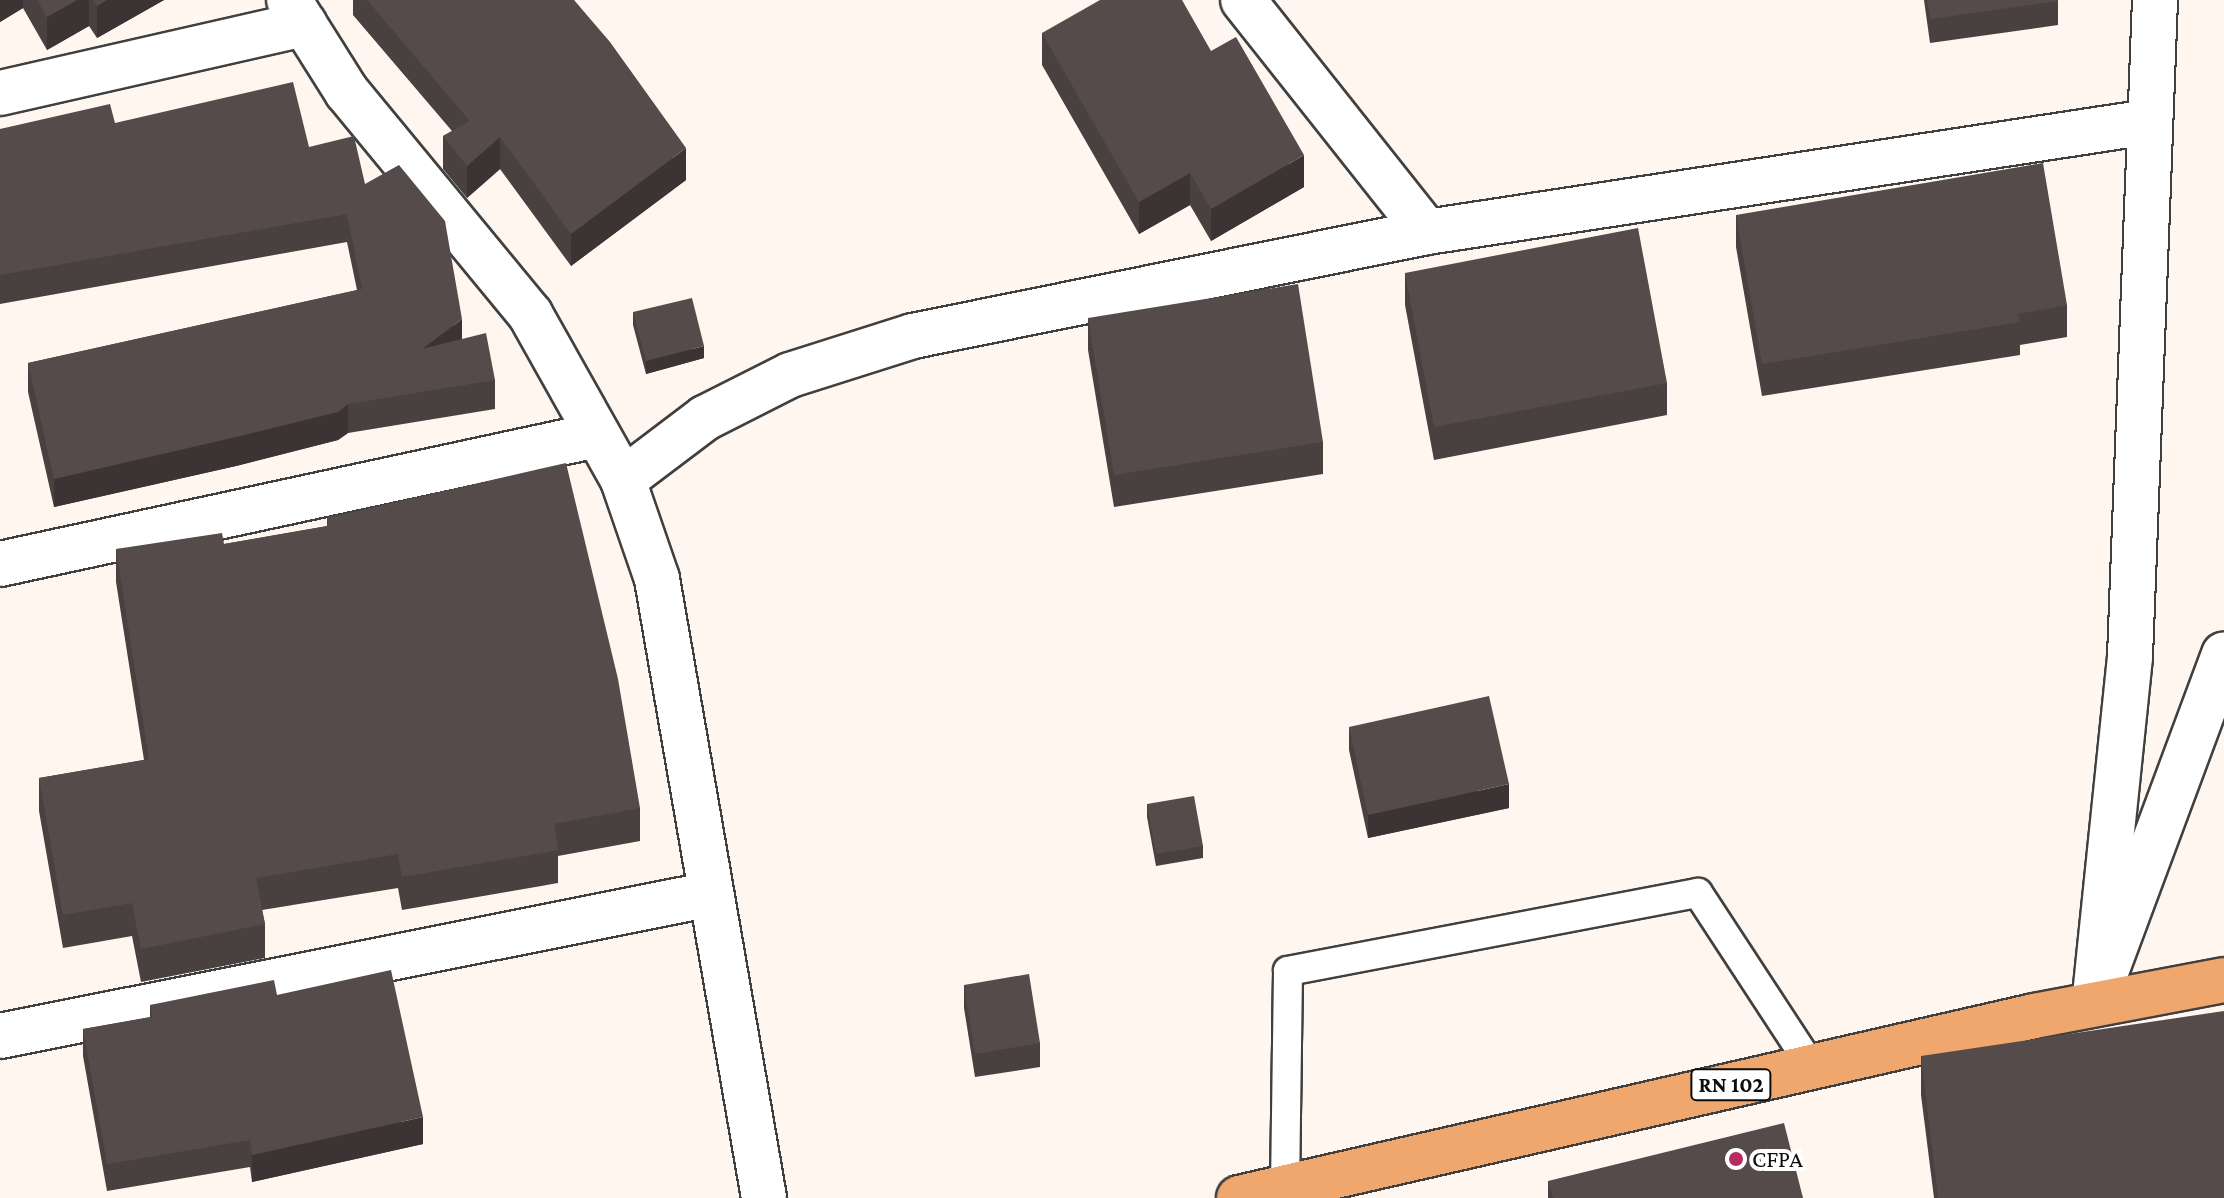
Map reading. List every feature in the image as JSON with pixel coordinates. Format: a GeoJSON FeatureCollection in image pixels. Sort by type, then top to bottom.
{"type":"FeatureCollection","features":[{"type":"Feature","properties":{"kind":"main road","name":"RN 102"},"geometry":{"type":"LineString","coordinates":[[1239,1198],[2094,1004],[2224,980]]}},
{"type":"Feature","properties":{"kind":"street"},"geometry":{"type":"LineString","coordinates":[[1243,0],[1427,232]]}},
{"type":"Feature","properties":{"kind":"street"},"geometry":{"type":"LineString","coordinates":[[2094,1004],[2130,657],[2155,0]]}},
{"type":"Feature","properties":{"kind":"street"},"geometry":{"type":"LineString","coordinates":[[0,93],[296,12],[347,92],[530,314],[623,480],[657,579],[764,1198]]}},
{"type":"Feature","properties":{"kind":"street"},"geometry":{"type":"LineString","coordinates":[[623,480],[705,418],[790,375],[913,336],[1427,232],[2148,122]]}},
{"type":"Feature","properties":{"kind":"street"},"geometry":{"type":"LineString","coordinates":[[0,564],[597,435]]}},
{"type":"Feature","properties":{"kind":"street"},"geometry":{"type":"LineString","coordinates":[[2094,1004],[2224,654]]}},
{"type":"Feature","properties":{"kind":"street"},"geometry":{"type":"LineString","coordinates":[[0,1036],[711,894]]}},
{"type":"Feature","properties":{"kind":"lane"},"geometry":{"type":"LineString","coordinates":[[1285,1187],[1288,971],[1698,893],[1812,1067]]}},
{"type":"Feature","properties":{"kind":"building"},"geometry":{"type":"Polygon","coordinates":[[[37,0],[77,0],[47,17],[37,0]]]}},
{"type":"Feature","properties":{"kind":"building"},"geometry":{"type":"Polygon","coordinates":[[[93,0],[107,0],[97,6],[93,0]]]}},
{"type":"Feature","properties":{"kind":"building"},"geometry":{"type":"Polygon","coordinates":[[[367,0],[574,0],[610,42],[686,148],[571,234],[500,137],[467,166],[443,136],[470,121],[367,0]]]}},
{"type":"Feature","properties":{"kind":"building"},"geometry":{"type":"Polygon","coordinates":[[[1100,0],[1182,0],[1211,51],[1236,37],[1304,155],[1211,209],[1190,173],[1139,202],[1042,33],[1100,0]]]}},
{"type":"Feature","properties":{"kind":"building"},"geometry":{"type":"Polygon","coordinates":[[[1927,0],[2058,0],[2058,1],[1930,19],[1927,0]]]}},
{"type":"Feature","properties":{"kind":"building"},"geometry":{"type":"Polygon","coordinates":[[[293,82],[309,147],[354,136],[365,184],[399,165],[445,221],[462,319],[422,349],[486,333],[495,380],[348,404],[338,412],[54,479],[28,363],[362,289],[347,214],[0,275],[0,129],[110,104],[115,123],[293,82]]]}},
{"type":"Feature","properties":{"kind":"building"},"geometry":{"type":"Polygon","coordinates":[[[2043,163],[2067,305],[2018,314],[2020,322],[1762,364],[1736,215],[2043,163]]]}},
{"type":"Feature","properties":{"kind":"building"},"geometry":{"type":"Polygon","coordinates":[[[1638,228],[1667,383],[1434,427],[1405,273],[1638,228]]]}},
{"type":"Feature","properties":{"kind":"building"},"geometry":{"type":"Polygon","coordinates":[[[1298,284],[1323,442],[1114,475],[1088,318],[1298,284]]]}},
{"type":"Feature","properties":{"kind":"building"},"geometry":{"type":"Polygon","coordinates":[[[692,298],[704,346],[646,361],[633,312],[692,298]]]}},
{"type":"Feature","properties":{"kind":"building"},"geometry":{"type":"Polygon","coordinates":[[[566,463],[618,679],[640,808],[554,824],[558,850],[402,877],[398,854],[256,878],[265,924],[141,949],[132,903],[63,915],[39,778],[149,759],[116,549],[222,533],[224,544],[328,526],[327,518],[566,463]]]}},
{"type":"Feature","properties":{"kind":"building"},"geometry":{"type":"Polygon","coordinates":[[[1489,696],[1509,784],[1368,815],[1349,727],[1489,696]]]}},
{"type":"Feature","properties":{"kind":"building"},"geometry":{"type":"Polygon","coordinates":[[[1194,796],[1203,846],[1156,854],[1147,804],[1194,796]]]}},
{"type":"Feature","properties":{"kind":"building"},"geometry":{"type":"Polygon","coordinates":[[[391,970],[423,1117],[252,1155],[250,1140],[107,1164],[83,1029],[153,1017],[150,1005],[274,980],[277,995],[391,970]]]}},
{"type":"Feature","properties":{"kind":"building"},"geometry":{"type":"Polygon","coordinates":[[[1029,974],[1040,1043],[975,1054],[964,985],[1029,974]]]}},
{"type":"Feature","properties":{"kind":"building"},"geometry":{"type":"Polygon","coordinates":[[[2224,1011],[2224,1198],[1938,1198],[1921,1056],[2224,1011]]]}},
{"type":"Feature","properties":{"kind":"building","name":"CFPA"},"geometry":{"type":"Polygon","coordinates":[[[1784,1123],[1803,1198],[1553,1198],[1548,1181],[1784,1123]]]}},
{"type":"Feature","properties":{"kind":"place","name":"CFPA"},"geometry":{"type":"Point","coordinates":[1736,1159]}}]}
